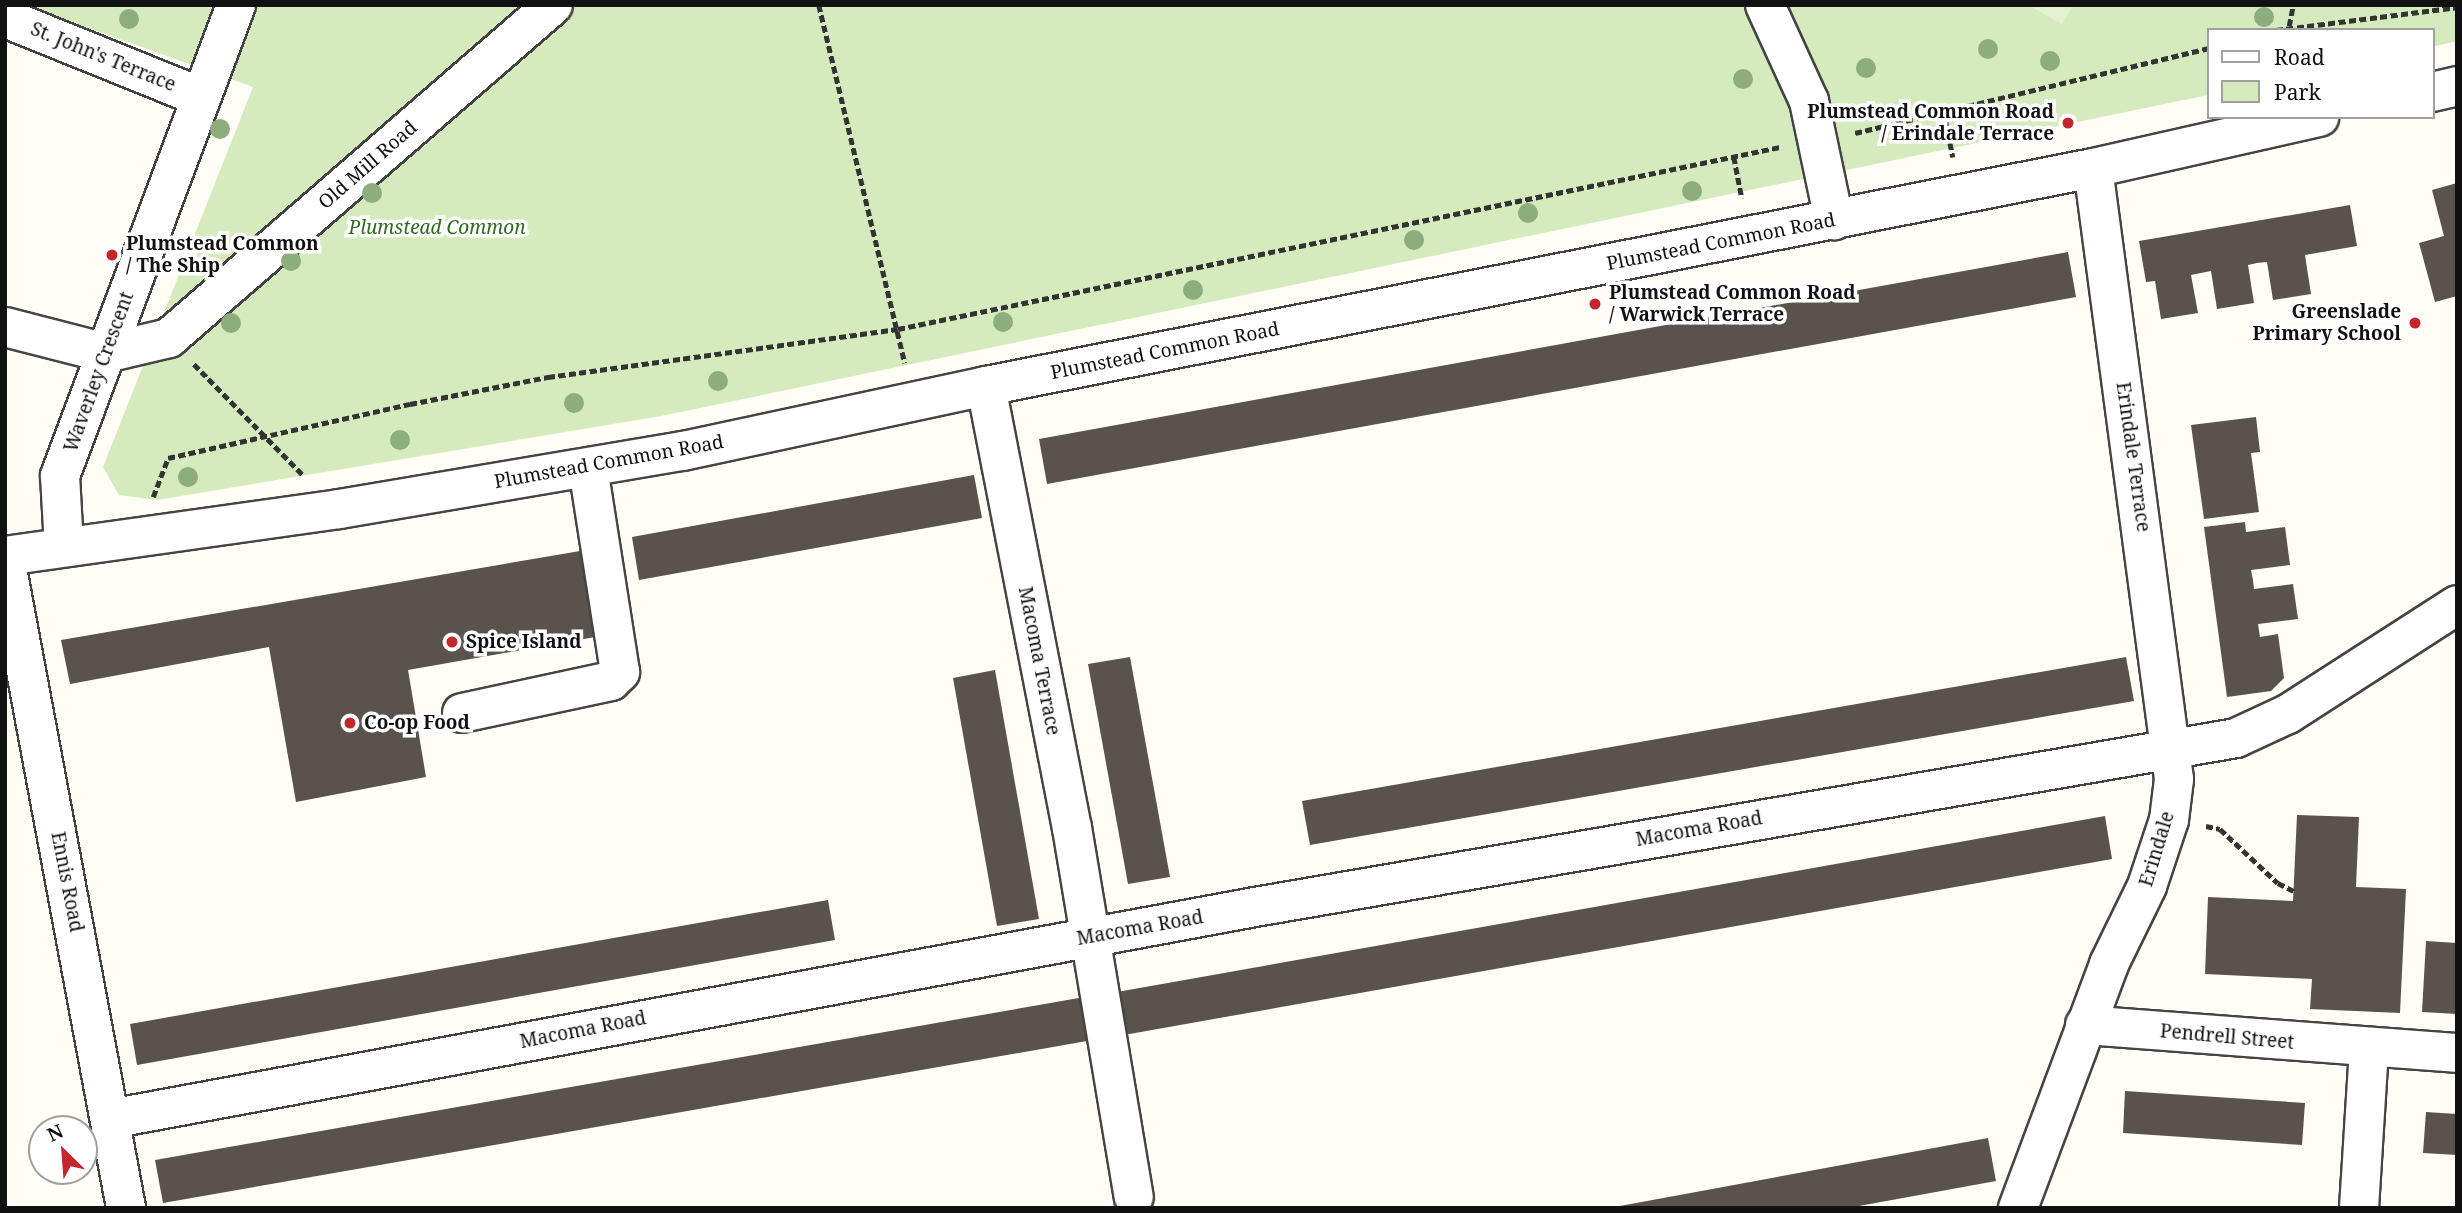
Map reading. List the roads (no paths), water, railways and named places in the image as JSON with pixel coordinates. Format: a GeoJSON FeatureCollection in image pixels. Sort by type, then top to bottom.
{"type":"FeatureCollection","features":[{"type":"Feature","properties":{"kind":"street","name":"Waverley Crescent"},"geometry":{"type":"LineString","coordinates":[[64,547],[60,476],[236,5]]}},
{"type":"Feature","properties":{"kind":"street","name":"Old Mill Road"},"geometry":{"type":"LineString","coordinates":[[106,353],[169,338],[553,5]]}},
{"type":"Feature","properties":{"kind":"street"},"geometry":{"type":"LineString","coordinates":[[1765,5],[1809,101],[1834,220]]}},
{"type":"Feature","properties":{"kind":"street","name":"St. John's Terrace"},"geometry":{"type":"LineString","coordinates":[[5,18],[201,97]]}},
{"type":"Feature","properties":{"kind":"street"},"geometry":{"type":"LineString","coordinates":[[2434,92],[2457,86]]}},
{"type":"Feature","properties":{"kind":"street","name":"Plumstead Common Road"},"geometry":{"type":"LineString","coordinates":[[5,557],[339,509],[588,467],[2093,168],[2310,119]]}},
{"type":"Feature","properties":{"kind":"street","name":"Erindale Terrace"},"geometry":{"type":"LineString","coordinates":[[2093,168],[2172,747]]}},
{"type":"Feature","properties":{"kind":"street"},"geometry":{"type":"LineString","coordinates":[[5,327],[106,353]]}},
{"type":"Feature","properties":{"kind":"street","name":"Macoma Terrace"},"geometry":{"type":"LineString","coordinates":[[986,386],[1091,937],[1134,1197]]}},
{"type":"Feature","properties":{"kind":"street"},"geometry":{"type":"LineString","coordinates":[[462,713],[611,681],[620,672],[588,467]]}},
{"type":"Feature","properties":{"kind":"street","name":"Ennis Road"},"geometry":{"type":"LineString","coordinates":[[5,557],[126,1208]]}},
{"type":"Feature","properties":{"kind":"street"},"geometry":{"type":"LineString","coordinates":[[2172,747],[2263,730],[2457,605]]}},
{"type":"Feature","properties":{"kind":"street","name":"Erindale"},"geometry":{"type":"LineString","coordinates":[[2018,1208],[2085,1025],[2147,886],[2169,820],[2172,747]]}},
{"type":"Feature","properties":{"kind":"street","name":"Macoma Road"},"geometry":{"type":"LineString","coordinates":[[110,1119],[1091,937],[2172,747]]}},
{"type":"Feature","properties":{"kind":"street","name":"Pendrell Street"},"geometry":{"type":"LineString","coordinates":[[2085,1025],[2457,1053]]}},
{"type":"Feature","properties":{"kind":"street"},"geometry":{"type":"LineString","coordinates":[[2358,1208],[2369,1048]]}},
{"type":"Feature","properties":{"kind":"place","name":"Plumstead Common Road / Erindale Terrace"},"geometry":{"type":"Point","coordinates":[2068,123]}},
{"type":"Feature","properties":{"kind":"place","name":"Plumstead Common / The Ship"},"geometry":{"type":"Point","coordinates":[112,255]}},
{"type":"Feature","properties":{"kind":"place","name":"Plumstead Common Road / Warwick Terrace"},"geometry":{"type":"Point","coordinates":[1595,304]}},
{"type":"Feature","properties":{"kind":"place","name":"Greenslade Primary School"},"geometry":{"type":"Point","coordinates":[2415,323]}},
{"type":"Feature","properties":{"kind":"place","name":"Spice Island"},"geometry":{"type":"Point","coordinates":[452,642]}},
{"type":"Feature","properties":{"kind":"place","name":"Co-op Food"},"geometry":{"type":"Point","coordinates":[350,723]}},
{"type":"Feature","properties":{"kind":"park label","name":"Plumstead Common"},"geometry":{"type":"Point","coordinates":[437,228]}}]}
